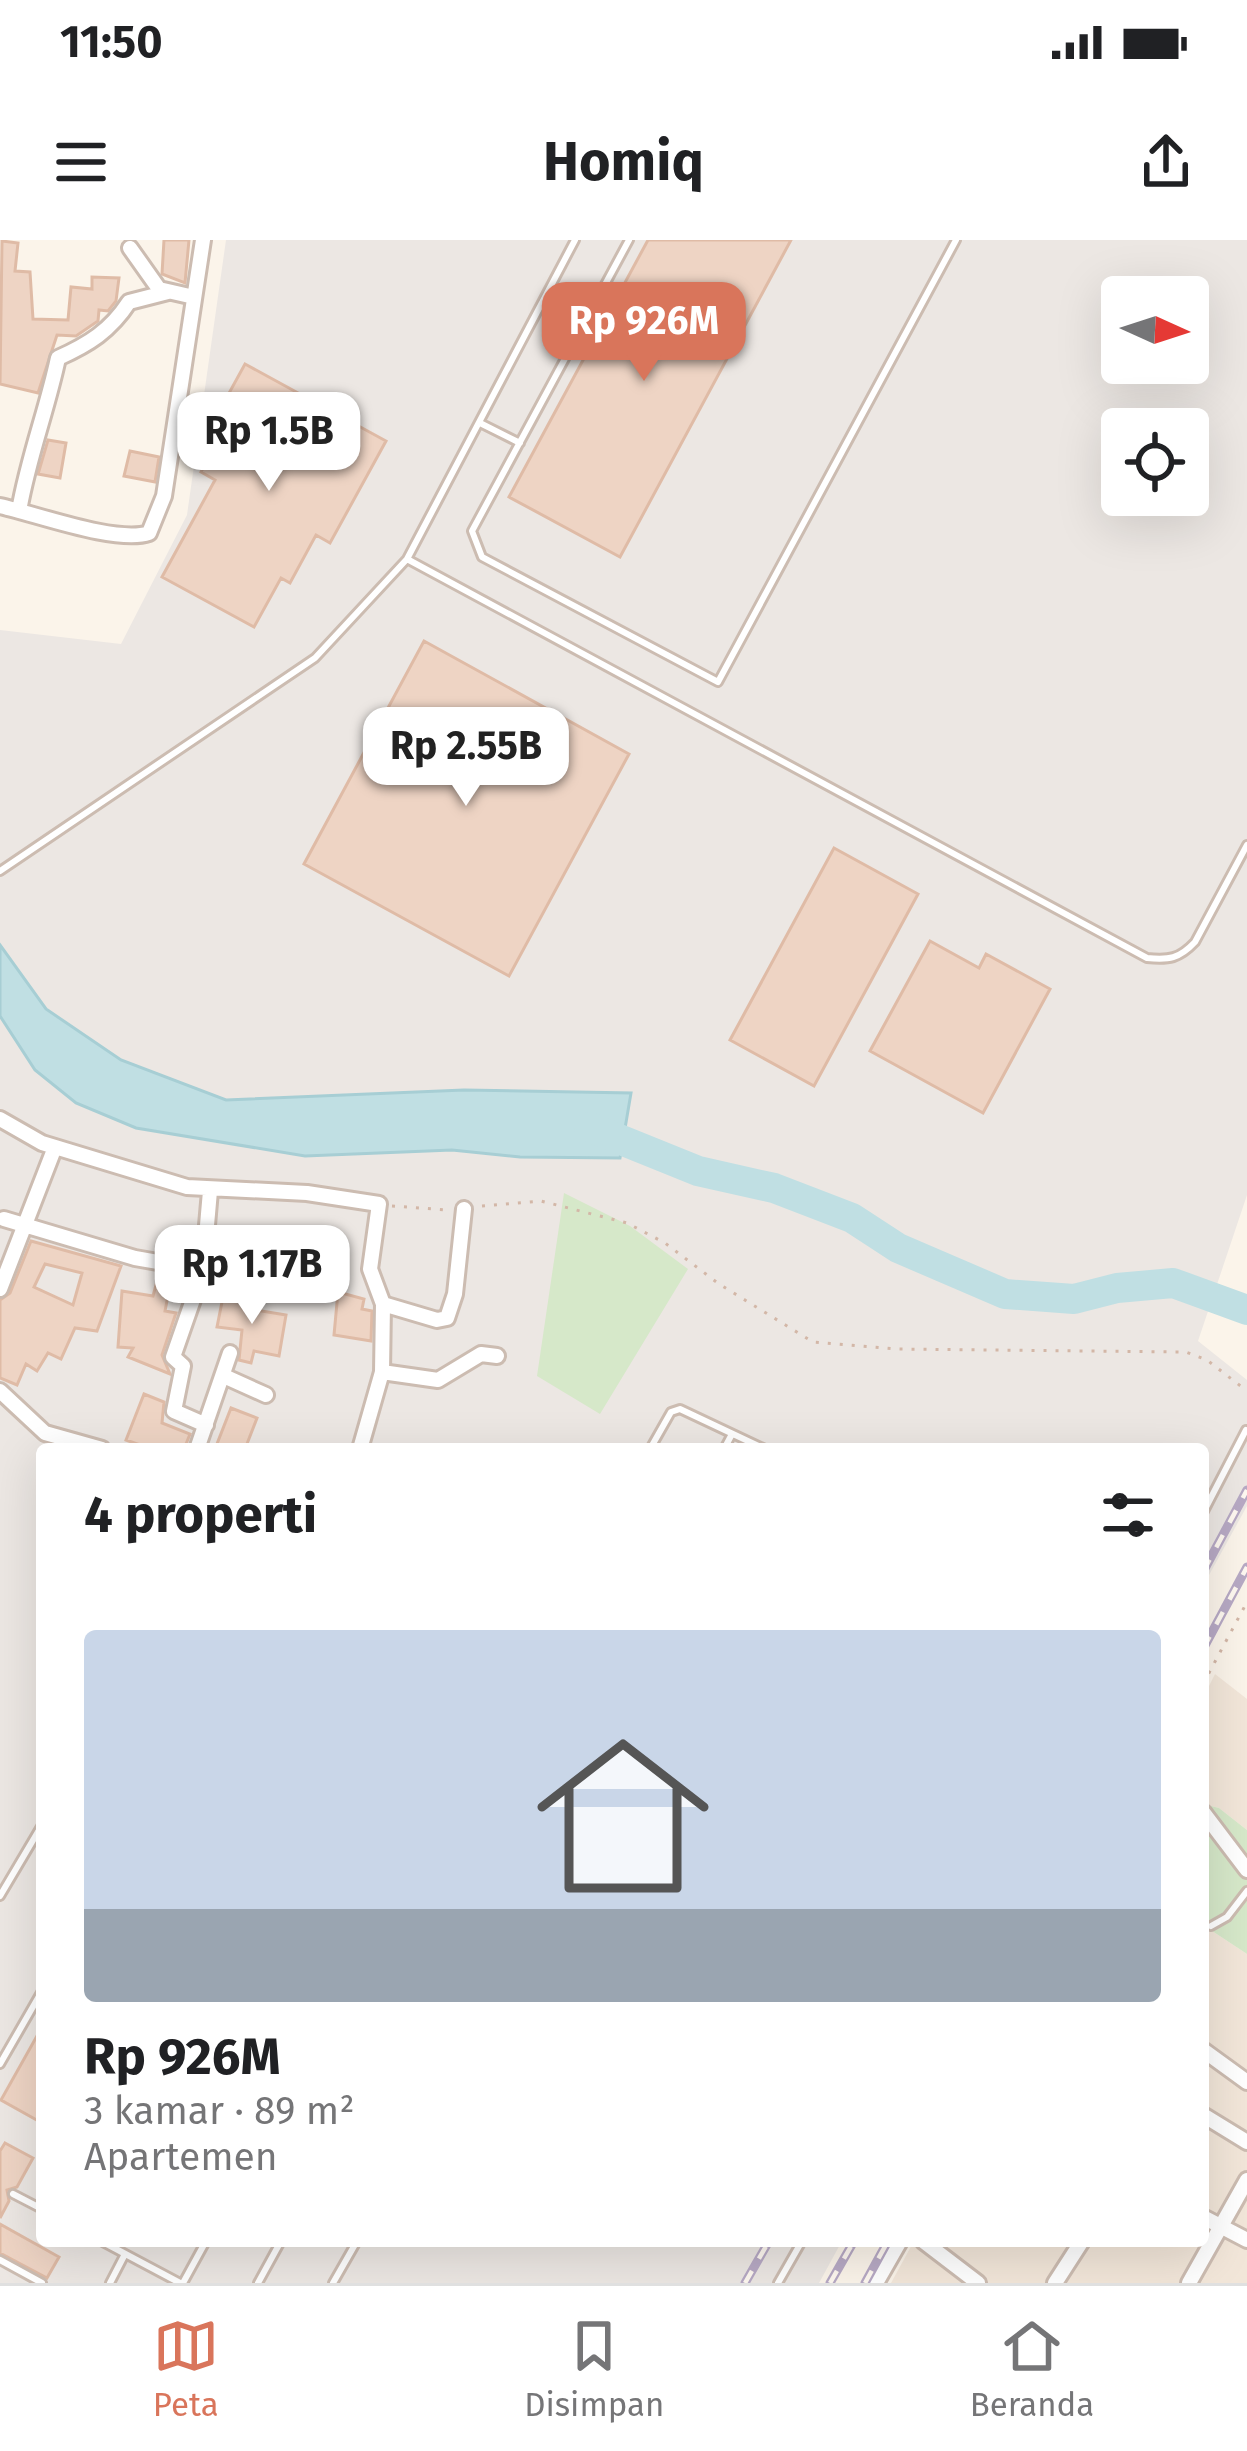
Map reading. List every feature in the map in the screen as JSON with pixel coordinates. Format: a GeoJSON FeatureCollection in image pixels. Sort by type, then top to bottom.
{"type":"FeatureCollection","features":[{"type":"Feature","properties":{"kind":"street"},"geometry":{"type":"LineString","coordinates":[[0,506],[107,532],[136,536],[149,532],[164,496],[203,240]]}},
{"type":"Feature","properties":{"kind":"street"},"geometry":{"type":"LineString","coordinates":[[130,248],[147,275],[168,292]]}},
{"type":"Feature","properties":{"kind":"street"},"geometry":{"type":"LineString","coordinates":[[19,511],[28,456],[48,408],[59,356],[96,340],[118,321],[129,302],[168,292],[194,297]]}},
{"type":"Feature","properties":{"kind":"street"},"geometry":{"type":"LineString","coordinates":[[0,1119],[56,1147],[210,1191],[307,1193],[379,1204],[370,1276],[382,1304],[382,1372],[362,1443]]}},
{"type":"Feature","properties":{"kind":"street"},"geometry":{"type":"LineString","coordinates":[[0,1289],[28,1228],[56,1147]]}},
{"type":"Feature","properties":{"kind":"street"},"geometry":{"type":"LineString","coordinates":[[206,1425],[179,1415],[172,1406],[183,1366],[173,1357],[202,1271],[210,1191]]}},
{"type":"Feature","properties":{"kind":"street"},"geometry":{"type":"LineString","coordinates":[[382,1304],[437,1320],[447,1318],[455,1294],[464,1209]]}},
{"type":"Feature","properties":{"kind":"street"},"geometry":{"type":"LineString","coordinates":[[4,1219],[96,1249],[312,1288]]}},
{"type":"Feature","properties":{"kind":"street"},"geometry":{"type":"LineString","coordinates":[[199,1443],[226,1377],[230,1352]]}},
{"type":"Feature","properties":{"kind":"street"},"geometry":{"type":"LineString","coordinates":[[382,1372],[438,1381],[481,1354],[497,1356]]}},
{"type":"Feature","properties":{"kind":"street"},"geometry":{"type":"LineString","coordinates":[[226,1377],[266,1395]]}},
{"type":"Feature","properties":{"kind":"street"},"geometry":{"type":"LineString","coordinates":[[0,1391],[45,1433],[81,1443]]}},
{"type":"Feature","properties":{"kind":"street"},"geometry":{"type":"LineString","coordinates":[[1209,1819],[1247,1870]]}},
{"type":"Feature","properties":{"kind":"street"},"geometry":{"type":"LineString","coordinates":[[1209,2054],[1247,2082]]}},
{"type":"Feature","properties":{"kind":"street"},"geometry":{"type":"LineString","coordinates":[[1209,2119],[1247,2142]]}},
{"type":"Feature","properties":{"kind":"street"},"geometry":{"type":"LineString","coordinates":[[1209,2243],[1247,2180]]}},
{"type":"Feature","properties":{"kind":"street"},"geometry":{"type":"LineString","coordinates":[[1209,2220],[1247,2240]]}},
{"type":"Feature","properties":{"kind":"street"},"geometry":{"type":"LineString","coordinates":[[875,2283],[896,2247]]}},
{"type":"Feature","properties":{"kind":"street"},"geometry":{"type":"LineString","coordinates":[[930,2247],[978,2283]]}},
{"type":"Feature","properties":{"kind":"street"},"geometry":{"type":"LineString","coordinates":[[1055,2283],[1078,2247]]}},
{"type":"Feature","properties":{"kind":"street"},"geometry":{"type":"LineString","coordinates":[[1189,2283],[1207,2247]]}},
{"type":"Feature","properties":{"kind":"lane"},"geometry":{"type":"LineString","coordinates":[[0,871],[315,658],[407,559],[575,240]]}},
{"type":"Feature","properties":{"kind":"lane"},"geometry":{"type":"LineString","coordinates":[[629,240],[472,531],[482,557],[718,682],[956,240]]}},
{"type":"Feature","properties":{"kind":"lane"},"geometry":{"type":"LineString","coordinates":[[479,423],[520,442]]}},
{"type":"Feature","properties":{"kind":"lane"},"geometry":{"type":"LineString","coordinates":[[407,559],[1147,958],[1168,960],[1184,954],[1195,942],[1247,845]]}},
{"type":"Feature","properties":{"kind":"lane"},"geometry":{"type":"LineString","coordinates":[[653,1443],[670,1412],[680,1409],[752,1443]]}},
{"type":"Feature","properties":{"kind":"lane"},"geometry":{"type":"LineString","coordinates":[[1209,1501],[1246,1430]]}},
{"type":"Feature","properties":{"kind":"lane"},"geometry":{"type":"LineString","coordinates":[[727,1443],[732,1434]]}},
{"type":"Feature","properties":{"kind":"lane"},"geometry":{"type":"LineString","coordinates":[[0,1896],[36,1835]]}},
{"type":"Feature","properties":{"kind":"lane"},"geometry":{"type":"LineString","coordinates":[[1211,1926],[1227,1917],[1247,1891]]}},
{"type":"Feature","properties":{"kind":"lane"},"geometry":{"type":"LineString","coordinates":[[0,2064],[36,2001]]}},
{"type":"Feature","properties":{"kind":"lane"},"geometry":{"type":"LineString","coordinates":[[13,2194],[36,2207]]}},
{"type":"Feature","properties":{"kind":"lane"},"geometry":{"type":"LineString","coordinates":[[112,2247],[181,2283],[202,2247]]}},
{"type":"Feature","properties":{"kind":"lane"},"geometry":{"type":"LineString","coordinates":[[258,2283],[277,2247]]}},
{"type":"Feature","properties":{"kind":"lane"},"geometry":{"type":"LineString","coordinates":[[333,2283],[354,2247]]}},
{"type":"Feature","properties":{"kind":"lane"},"geometry":{"type":"LineString","coordinates":[[778,2283],[799,2247]]}},
{"type":"Feature","properties":{"kind":"lane"},"geometry":{"type":"LineString","coordinates":[[110,2283],[125,2254]]}},
{"type":"Feature","properties":{"kind":"lane"},"geometry":{"type":"LineString","coordinates":[[0,2260],[42,2283]]}},
{"type":"Feature","properties":{"kind":"path"},"geometry":{"type":"LineString","coordinates":[[379,1204],[464,1209],[541,1201],[610,1216],[665,1243],[813,1342],[897,1349],[1186,1352],[1202,1357],[1247,1391]]}},
{"type":"Feature","properties":{"kind":"path"},"geometry":{"type":"LineString","coordinates":[[1209,1673],[1247,1602]]}},
{"type":"Feature","properties":{"kind":"shaded area"},"geometry":{"type":"Polygon","coordinates":[[[226,240],[1247,240],[1247,1195],[1198,1341],[1247,1380],[1247,1506],[1209,1575],[1209,1443],[36,1443],[36,2247],[839,2247],[819,2283],[0,2283],[0,630],[121,644],[187,515],[226,240]]]}},
{"type":"Feature","properties":{"kind":"shaded area"},"geometry":{"type":"Polygon","coordinates":[[[1215,1674],[1247,1699],[1247,1830],[1209,1806],[1209,1686],[1215,1674]]]}},
{"type":"Feature","properties":{"kind":"shaded area"},"geometry":{"type":"Polygon","coordinates":[[[1209,1929],[1247,1954],[1247,2283],[891,2283],[911,2247],[1209,2247],[1209,1929]]]}},
{"type":"Feature","properties":{"kind":"green space"},"geometry":{"type":"Polygon","coordinates":[[[564,1193],[630,1226],[688,1269],[600,1414],[537,1376],[564,1193]]]}},
{"type":"Feature","properties":{"kind":"green space"},"geometry":{"type":"Polygon","coordinates":[[[1209,1806],[1247,1830],[1247,1954],[1209,1929],[1209,1806]]]}},
{"type":"Feature","properties":{"kind":"water"},"geometry":{"type":"Polygon","coordinates":[[[0,945],[46,1009],[121,1060],[226,1100],[464,1090],[631,1093],[620,1158],[520,1157],[452,1150],[305,1156],[136,1128],[76,1103],[35,1070],[0,1016],[0,945]]]}},
{"type":"Feature","properties":{"kind":"building"},"geometry":{"type":"Polygon","coordinates":[[[164,240],[189,240],[185,283],[162,274],[164,240]]]}},
{"type":"Feature","properties":{"kind":"building"},"geometry":{"type":"Polygon","coordinates":[[[648,240],[791,240],[620,557],[509,497],[648,240]]]}},
{"type":"Feature","properties":{"kind":"building"},"geometry":{"type":"Polygon","coordinates":[[[2,241],[18,243],[15,271],[30,272],[33,319],[68,320],[71,287],[92,289],[92,277],[119,278],[116,301],[108,311],[99,310],[98,321],[76,336],[57,335],[38,393],[0,384],[2,241]]]}},
{"type":"Feature","properties":{"kind":"building"},"geometry":{"type":"Polygon","coordinates":[[[245,364],[386,441],[330,543],[316,535],[290,583],[281,578],[254,627],[162,577],[215,480],[201,472],[229,421],[217,415],[245,364]]]}},
{"type":"Feature","properties":{"kind":"building"},"geometry":{"type":"Polygon","coordinates":[[[48,440],[66,443],[60,478],[38,474],[48,440]]]}},
{"type":"Feature","properties":{"kind":"building"},"geometry":{"type":"Polygon","coordinates":[[[130,451],[159,457],[155,482],[124,476],[130,451]]]}},
{"type":"Feature","properties":{"kind":"building"},"geometry":{"type":"Polygon","coordinates":[[[424,641],[629,754],[509,976],[304,864],[424,641]]]}},
{"type":"Feature","properties":{"kind":"building"},"geometry":{"type":"Polygon","coordinates":[[[834,848],[918,894],[814,1086],[730,1040],[834,848]]]}},
{"type":"Feature","properties":{"kind":"building"},"geometry":{"type":"Polygon","coordinates":[[[930,941],[979,968],[986,954],[1050,989],[983,1113],[870,1051],[930,941]]]}},
{"type":"Feature","properties":{"kind":"building"},"geometry":{"type":"Polygon","coordinates":[[[31,1241],[121,1266],[97,1331],[75,1328],[61,1359],[48,1353],[37,1371],[26,1364],[17,1385],[0,1378],[0,1300],[10,1293],[31,1241]],[[45,1264],[34,1287],[73,1305],[82,1273],[45,1264]]]}},
{"type":"Feature","properties":{"kind":"building"},"geometry":{"type":"Polygon","coordinates":[[[159,1274],[182,1278],[180,1287],[170,1285],[165,1311],[176,1313],[162,1355],[170,1374],[128,1357],[133,1348],[118,1347],[122,1291],[153,1296],[159,1274]]]}},
{"type":"Feature","properties":{"kind":"building"},"geometry":{"type":"Polygon","coordinates":[[[224,1292],[245,1295],[243,1308],[286,1315],[279,1356],[254,1351],[251,1363],[239,1360],[242,1330],[217,1327],[224,1292]]]}},
{"type":"Feature","properties":{"kind":"building"},"geometry":{"type":"Polygon","coordinates":[[[338,1292],[364,1299],[362,1309],[372,1311],[371,1341],[334,1335],[338,1292]]]}},
{"type":"Feature","properties":{"kind":"building"},"geometry":{"type":"Polygon","coordinates":[[[144,1394],[164,1402],[162,1423],[190,1434],[186,1443],[126,1440],[144,1394]]]}},
{"type":"Feature","properties":{"kind":"building"},"geometry":{"type":"Polygon","coordinates":[[[231,1408],[257,1418],[247,1443],[217,1443],[231,1408]]]}},
{"type":"Feature","properties":{"kind":"building"},"geometry":{"type":"Polygon","coordinates":[[[36,2038],[36,2120],[1,2100],[36,2038]]]}},
{"type":"Feature","properties":{"kind":"building"},"geometry":{"type":"Polygon","coordinates":[[[5,2143],[33,2158],[17,2187],[7,2190],[9,2201],[0,2218],[0,2151],[5,2143]]]}},
{"type":"Feature","properties":{"kind":"building"},"geometry":{"type":"Polygon","coordinates":[[[0,2224],[59,2257],[47,2278],[0,2253],[0,2224]]]}},
{"type":"Feature","properties":{"kind":"waterway"},"geometry":{"type":"LineString","coordinates":[[589,1127],[698,1171],[774,1188],[852,1218],[898,1248],[1005,1294],[1074,1299],[1117,1288],[1173,1283],[1247,1310]]}},
{"type":"Feature","properties":{"kind":"railway"},"geometry":{"type":"LineString","coordinates":[[1209,1561],[1247,1490]]}},
{"type":"Feature","properties":{"kind":"railway"},"geometry":{"type":"LineString","coordinates":[[1209,1638],[1247,1567]]}},
{"type":"Feature","properties":{"kind":"railway"},"geometry":{"type":"LineString","coordinates":[[745,2283],[766,2247]]}},
{"type":"Feature","properties":{"kind":"railway"},"geometry":{"type":"LineString","coordinates":[[830,2283],[851,2247]]}},
{"type":"Feature","properties":{"kind":"railway"},"geometry":{"type":"LineString","coordinates":[[865,2283],[885,2247]]}}]}
